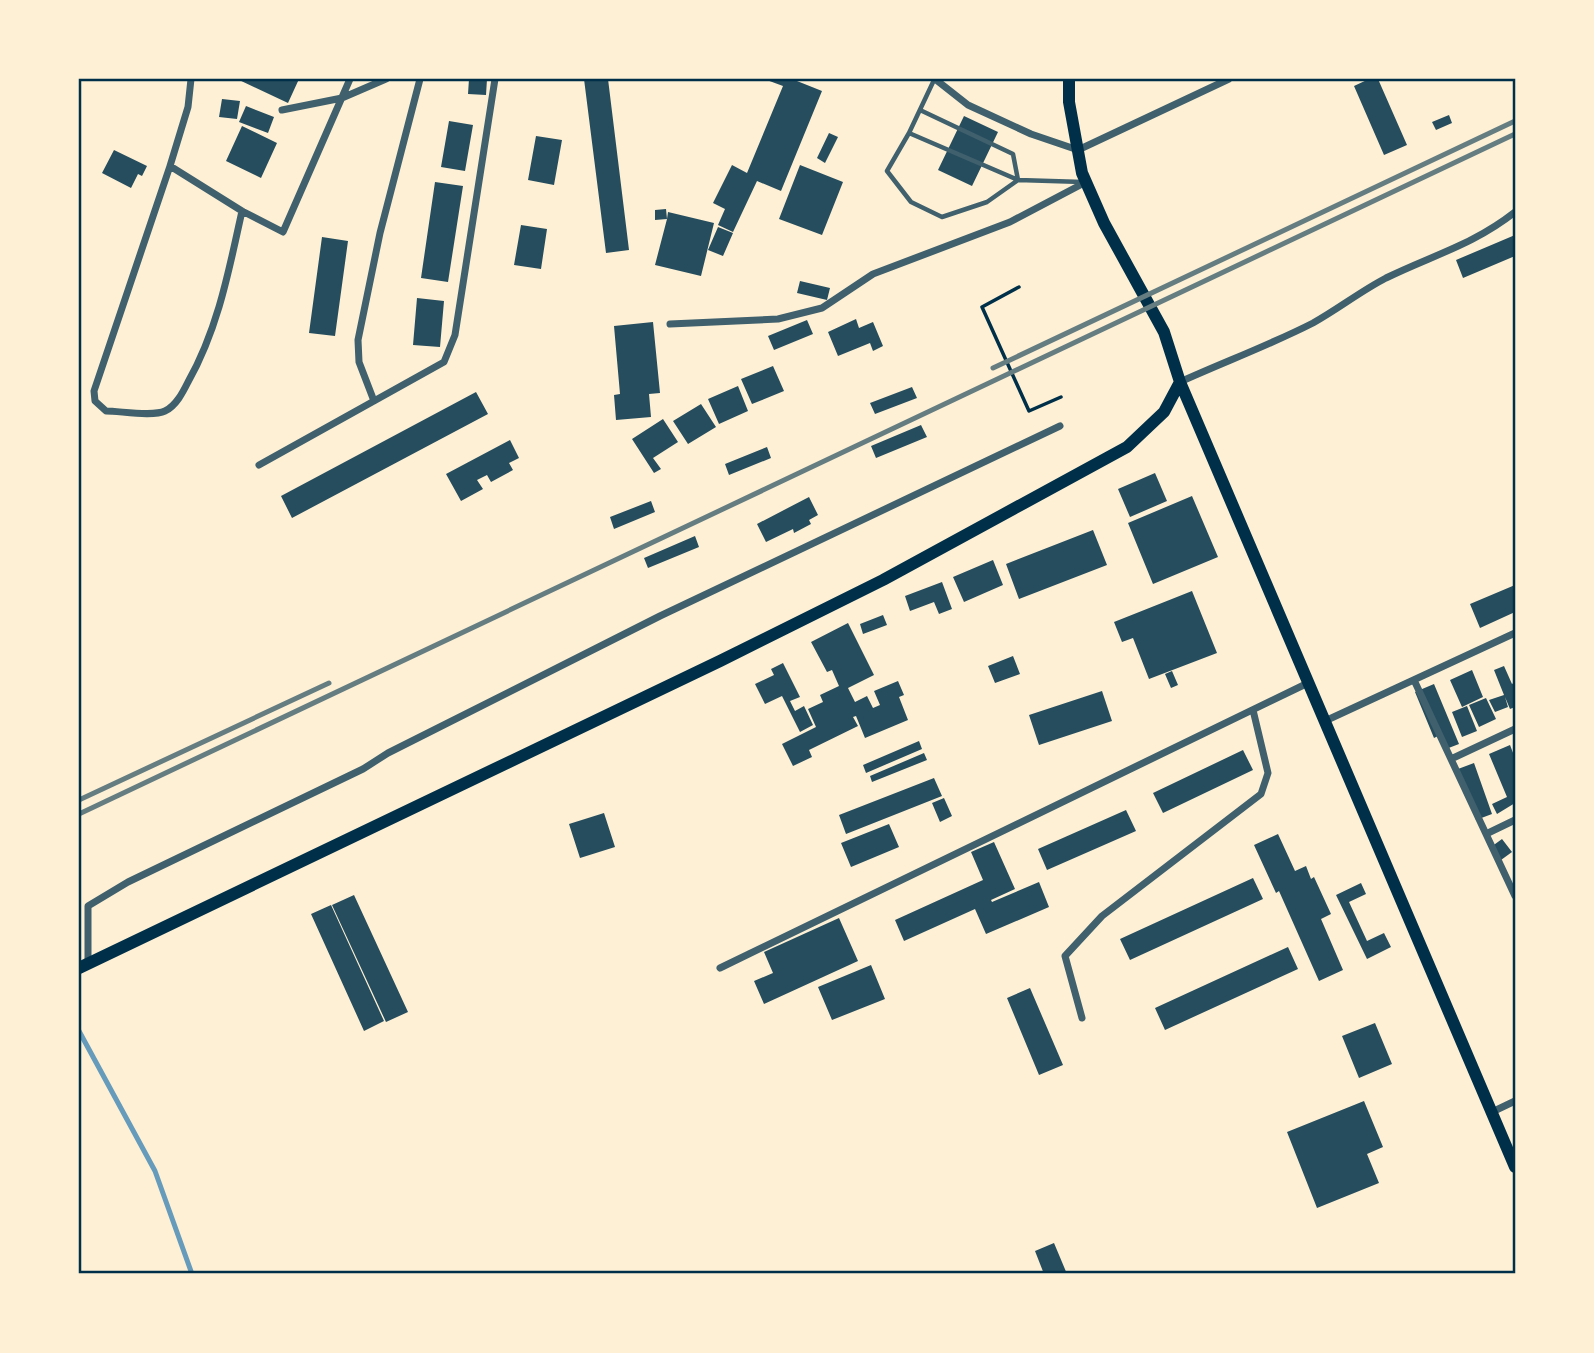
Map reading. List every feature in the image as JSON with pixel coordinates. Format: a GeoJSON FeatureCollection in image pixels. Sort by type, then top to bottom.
{"type":"FeatureCollection","features":[{"type":"Feature","properties":{"kind":"main road"},"geometry":{"type":"LineString","coordinates":[[1069,79],[1069,102],[1086,182],[1104,223],[1164,332],[1180,382],[1515,1167]]}},
{"type":"Feature","properties":{"kind":"main road"},"geometry":{"type":"LineString","coordinates":[[83,966],[720,662],[908,567],[1127,447],[1164,412],[1180,382]]}},
{"type":"Feature","properties":{"kind":"street"},"geometry":{"type":"LineString","coordinates":[[191,79],[188,107],[170,166],[94,391],[95,401],[106,411],[158,413],[167,410],[179,398],[196,368],[220,309],[243,211]]}},
{"type":"Feature","properties":{"kind":"street"},"geometry":{"type":"LineString","coordinates":[[170,166],[243,211],[284,232],[350,79]]}},
{"type":"Feature","properties":{"kind":"street"},"geometry":{"type":"LineString","coordinates":[[282,110],[342,98],[386,79]]}},
{"type":"Feature","properties":{"kind":"street"},"geometry":{"type":"LineString","coordinates":[[374,401],[359,362],[358,340],[380,233],[420,79]]}},
{"type":"Feature","properties":{"kind":"street"},"geometry":{"type":"LineString","coordinates":[[259,465],[444,362],[455,335],[495,79]]}},
{"type":"Feature","properties":{"kind":"street"},"geometry":{"type":"LineString","coordinates":[[935,79],[968,105],[1031,134],[1078,150],[1229,79]]}},
{"type":"Feature","properties":{"kind":"street"},"geometry":{"type":"LineString","coordinates":[[670,324],[778,319],[822,308],[873,274],[1010,222],[1086,182]]}},
{"type":"Feature","properties":{"kind":"street"},"geometry":{"type":"LineString","coordinates":[[1180,382],[1316,321],[1373,284],[1493,230],[1515,212]]}},
{"type":"Feature","properties":{"kind":"street"},"geometry":{"type":"LineString","coordinates":[[83,966],[88,906],[128,882],[363,769],[388,752],[660,616],[1060,426]]}},
{"type":"Feature","properties":{"kind":"street"},"geometry":{"type":"LineString","coordinates":[[1325,721],[1515,633]]}},
{"type":"Feature","properties":{"kind":"street"},"geometry":{"type":"LineString","coordinates":[[1414,680],[1515,896]]}},
{"type":"Feature","properties":{"kind":"street"},"geometry":{"type":"LineString","coordinates":[[720,968],[1308,683]]}},
{"type":"Feature","properties":{"kind":"street"},"geometry":{"type":"LineString","coordinates":[[1082,1018],[1065,956],[1102,916],[1261,794],[1268,773],[1253,710]]}},
{"type":"Feature","properties":{"kind":"street"},"geometry":{"type":"LineString","coordinates":[[1451,759],[1515,729]]}},
{"type":"Feature","properties":{"kind":"street"},"geometry":{"type":"LineString","coordinates":[[1486,834],[1515,820]]}},
{"type":"Feature","properties":{"kind":"street"},"geometry":{"type":"LineString","coordinates":[[1492,1112],[1515,1101]]}},
{"type":"Feature","properties":{"kind":"lane"},"geometry":{"type":"LineString","coordinates":[[935,79],[909,133],[887,170],[911,202],[942,217],[987,202],[1018,180]]}},
{"type":"Feature","properties":{"kind":"lane"},"geometry":{"type":"LineString","coordinates":[[920,110],[1013,154],[1018,180]]}},
{"type":"Feature","properties":{"kind":"lane"},"geometry":{"type":"LineString","coordinates":[[909,133],[1018,180],[1086,182]]}},
{"type":"Feature","properties":{"kind":"path"},"geometry":{"type":"LineString","coordinates":[[1019,287],[982,307],[1029,411],[1061,397]]}},
{"type":"Feature","properties":{"kind":"building"},"geometry":{"type":"Polygon","coordinates":[[[237,79],[299,79],[288,103],[237,79]]]}},
{"type":"Feature","properties":{"kind":"building"},"geometry":{"type":"Polygon","coordinates":[[[469,79],[487,79],[486,95],[468,94],[469,79]]]}},
{"type":"Feature","properties":{"kind":"building"},"geometry":{"type":"Polygon","coordinates":[[[584,79],[608,79],[629,250],[606,253],[584,79]]]}},
{"type":"Feature","properties":{"kind":"building"},"geometry":{"type":"Polygon","coordinates":[[[764,79],[792,79],[822,91],[781,191],[757,181],[733,232],[718,225],[725,209],[713,203],[732,165],[747,173],[783,86],[764,79]]]}},
{"type":"Feature","properties":{"kind":"building"},"geometry":{"type":"Polygon","coordinates":[[[1369,79],[1378,79],[1407,145],[1384,155],[1354,86],[1369,79]]]}},
{"type":"Feature","properties":{"kind":"building"},"geometry":{"type":"Polygon","coordinates":[[[222,99],[240,101],[237,119],[219,117],[222,99]]]}},
{"type":"Feature","properties":{"kind":"building"},"geometry":{"type":"Polygon","coordinates":[[[246,106],[274,117],[268,133],[239,122],[246,106]]]}},
{"type":"Feature","properties":{"kind":"building"},"geometry":{"type":"Polygon","coordinates":[[[1449,115],[1452,123],[1436,130],[1432,122],[1449,115]]]}},
{"type":"Feature","properties":{"kind":"building"},"geometry":{"type":"Polygon","coordinates":[[[964,116],[998,132],[972,186],[938,170],[964,116]]]}},
{"type":"Feature","properties":{"kind":"building"},"geometry":{"type":"Polygon","coordinates":[[[449,121],[473,125],[465,171],[441,167],[449,121]]]}},
{"type":"Feature","properties":{"kind":"building"},"geometry":{"type":"Polygon","coordinates":[[[242,126],[277,143],[261,178],[226,161],[242,126]]]}},
{"type":"Feature","properties":{"kind":"building"},"geometry":{"type":"Polygon","coordinates":[[[829,133],[838,137],[825,163],[817,158],[829,133]]]}},
{"type":"Feature","properties":{"kind":"building"},"geometry":{"type":"Polygon","coordinates":[[[536,136],[562,140],[554,185],[528,180],[536,136]]]}},
{"type":"Feature","properties":{"kind":"building"},"geometry":{"type":"Polygon","coordinates":[[[114,150],[147,166],[142,176],[138,174],[131,188],[102,173],[114,150]]]}},
{"type":"Feature","properties":{"kind":"building"},"geometry":{"type":"Polygon","coordinates":[[[800,165],[843,182],[822,235],[779,219],[800,165]]]}},
{"type":"Feature","properties":{"kind":"building"},"geometry":{"type":"Polygon","coordinates":[[[435,182],[463,186],[448,282],[421,278],[435,182]]]}},
{"type":"Feature","properties":{"kind":"building"},"geometry":{"type":"Polygon","coordinates":[[[666,209],[667,219],[655,220],[655,210],[666,209]]]}},
{"type":"Feature","properties":{"kind":"building"},"geometry":{"type":"Polygon","coordinates":[[[668,212],[714,223],[701,276],[655,265],[668,212]]]}},
{"type":"Feature","properties":{"kind":"building"},"geometry":{"type":"Polygon","coordinates":[[[521,225],[547,229],[541,269],[514,265],[521,225]]]}},
{"type":"Feature","properties":{"kind":"building"},"geometry":{"type":"Polygon","coordinates":[[[718,227],[733,233],[723,256],[708,250],[718,227]]]}},
{"type":"Feature","properties":{"kind":"building"},"geometry":{"type":"Polygon","coordinates":[[[1515,235],[1515,256],[1463,278],[1456,260],[1515,235]]]}},
{"type":"Feature","properties":{"kind":"building"},"geometry":{"type":"Polygon","coordinates":[[[322,237],[348,241],[335,336],[309,333],[322,237]]]}},
{"type":"Feature","properties":{"kind":"building"},"geometry":{"type":"Polygon","coordinates":[[[800,281],[830,288],[827,300],[797,293],[800,281]]]}},
{"type":"Feature","properties":{"kind":"building"},"geometry":{"type":"Polygon","coordinates":[[[417,298],[444,301],[440,347],[413,345],[417,298]]]}},
{"type":"Feature","properties":{"kind":"building"},"geometry":{"type":"Polygon","coordinates":[[[856,319],[859,328],[873,322],[883,346],[873,351],[870,343],[838,356],[828,332],[856,319]]]}},
{"type":"Feature","properties":{"kind":"building"},"geometry":{"type":"Polygon","coordinates":[[[807,320],[813,334],[774,350],[768,336],[807,320]]]}},
{"type":"Feature","properties":{"kind":"building"},"geometry":{"type":"Polygon","coordinates":[[[653,322],[660,393],[649,394],[651,417],[616,420],[614,395],[620,394],[614,326],[653,322]]]}},
{"type":"Feature","properties":{"kind":"building"},"geometry":{"type":"Polygon","coordinates":[[[773,366],[784,391],[752,404],[741,379],[773,366]]]}},
{"type":"Feature","properties":{"kind":"building"},"geometry":{"type":"Polygon","coordinates":[[[738,386],[748,411],[719,424],[708,399],[738,386]]]}},
{"type":"Feature","properties":{"kind":"building"},"geometry":{"type":"Polygon","coordinates":[[[912,387],[917,398],[875,414],[870,403],[912,387]]]}},
{"type":"Feature","properties":{"kind":"building"},"geometry":{"type":"Polygon","coordinates":[[[476,392],[488,414],[292,518],[281,496],[476,392]]]}},
{"type":"Feature","properties":{"kind":"building"},"geometry":{"type":"Polygon","coordinates":[[[701,404],[716,427],[688,444],[673,421],[701,404]]]}},
{"type":"Feature","properties":{"kind":"building"},"geometry":{"type":"Polygon","coordinates":[[[663,419],[678,442],[653,458],[661,469],[654,473],[632,439],[663,419]]]}},
{"type":"Feature","properties":{"kind":"building"},"geometry":{"type":"Polygon","coordinates":[[[921,425],[927,437],[876,458],[871,446],[921,425]]]}},
{"type":"Feature","properties":{"kind":"building"},"geometry":{"type":"Polygon","coordinates":[[[510,440],[519,458],[509,463],[513,470],[491,482],[487,475],[477,480],[483,489],[461,501],[446,474],[510,440]]]}},
{"type":"Feature","properties":{"kind":"building"},"geometry":{"type":"Polygon","coordinates":[[[767,447],[771,458],[729,475],[725,464],[767,447]]]}},
{"type":"Feature","properties":{"kind":"building"},"geometry":{"type":"Polygon","coordinates":[[[1155,473],[1167,501],[1130,517],[1118,489],[1155,473]]]}},
{"type":"Feature","properties":{"kind":"building"},"geometry":{"type":"Polygon","coordinates":[[[1192,496],[1218,557],[1153,584],[1128,523],[1192,496]]]}},
{"type":"Feature","properties":{"kind":"building"},"geometry":{"type":"Polygon","coordinates":[[[809,497],[818,515],[809,520],[811,524],[766,542],[757,524],[809,497]]]}},
{"type":"Feature","properties":{"kind":"building"},"geometry":{"type":"Polygon","coordinates":[[[651,501],[655,512],[614,529],[610,517],[651,501]]]}},
{"type":"Feature","properties":{"kind":"building"},"geometry":{"type":"Polygon","coordinates":[[[1093,530],[1107,565],[1019,599],[1006,564],[1093,530]]]}},
{"type":"Feature","properties":{"kind":"building"},"geometry":{"type":"Polygon","coordinates":[[[695,536],[699,547],[648,568],[644,558],[695,536]]]}},
{"type":"Feature","properties":{"kind":"building"},"geometry":{"type":"Polygon","coordinates":[[[993,560],[1003,585],[964,602],[953,577],[993,560]]]}},
{"type":"Feature","properties":{"kind":"building"},"geometry":{"type":"Polygon","coordinates":[[[942,582],[952,609],[939,614],[934,602],[910,611],[905,596],[942,582]]]}},
{"type":"Feature","properties":{"kind":"building"},"geometry":{"type":"Polygon","coordinates":[[[1515,585],[1515,612],[1480,628],[1470,604],[1515,585]]]}},
{"type":"Feature","properties":{"kind":"building"},"geometry":{"type":"Polygon","coordinates":[[[1192,591],[1217,653],[1149,679],[1133,638],[1122,642],[1114,622],[1192,591]]]}},
{"type":"Feature","properties":{"kind":"building"},"geometry":{"type":"Polygon","coordinates":[[[883,615],[887,625],[863,634],[860,624],[883,615]]]}},
{"type":"Feature","properties":{"kind":"building"},"geometry":{"type":"Polygon","coordinates":[[[848,623],[874,675],[848,688],[855,702],[867,696],[873,708],[880,705],[874,691],[898,681],[904,695],[899,697],[908,720],[865,738],[856,716],[853,717],[858,726],[809,750],[812,757],[793,766],[782,744],[816,727],[808,709],[823,702],[820,695],[839,686],[832,670],[827,672],[811,642],[848,623]]]}},
{"type":"Feature","properties":{"kind":"building"},"geometry":{"type":"Polygon","coordinates":[[[1013,656],[1020,674],[995,683],[988,666],[1013,656]]]}},
{"type":"Feature","properties":{"kind":"building"},"geometry":{"type":"Polygon","coordinates":[[[783,663],[800,697],[790,701],[795,711],[804,706],[813,725],[800,732],[782,696],[765,704],[755,684],[774,675],[771,669],[783,663]]]}},
{"type":"Feature","properties":{"kind":"building"},"geometry":{"type":"Polygon","coordinates":[[[1504,666],[1512,684],[1515,682],[1515,707],[1510,709],[1505,697],[1508,707],[1495,712],[1489,700],[1504,695],[1494,670],[1504,666]]]}},
{"type":"Feature","properties":{"kind":"building"},"geometry":{"type":"Polygon","coordinates":[[[1472,670],[1483,697],[1462,707],[1450,680],[1472,670]]]}},
{"type":"Feature","properties":{"kind":"building"},"geometry":{"type":"Polygon","coordinates":[[[1172,671],[1178,685],[1171,688],[1165,674],[1172,671]]]}},
{"type":"Feature","properties":{"kind":"building"},"geometry":{"type":"Polygon","coordinates":[[[1434,684],[1459,744],[1446,749],[1440,735],[1434,738],[1415,692],[1434,684]]]}},
{"type":"Feature","properties":{"kind":"building"},"geometry":{"type":"Polygon","coordinates":[[[1102,691],[1112,721],[1039,745],[1029,715],[1102,691]]]}},
{"type":"Feature","properties":{"kind":"building"},"geometry":{"type":"Polygon","coordinates":[[[1486,698],[1496,719],[1479,727],[1469,705],[1486,698]]]}},
{"type":"Feature","properties":{"kind":"building"},"geometry":{"type":"Polygon","coordinates":[[[1467,706],[1477,731],[1462,737],[1452,712],[1467,706]]]}},
{"type":"Feature","properties":{"kind":"building"},"geometry":{"type":"Polygon","coordinates":[[[919,741],[922,749],[866,773],[863,765],[919,741]]]}},
{"type":"Feature","properties":{"kind":"building"},"geometry":{"type":"Polygon","coordinates":[[[1510,745],[1515,758],[1515,803],[1497,814],[1492,804],[1507,797],[1489,754],[1510,745]]]}},
{"type":"Feature","properties":{"kind":"building"},"geometry":{"type":"Polygon","coordinates":[[[1243,750],[1253,770],[1163,813],[1153,793],[1243,750]]]}},
{"type":"Feature","properties":{"kind":"building"},"geometry":{"type":"Polygon","coordinates":[[[924,753],[927,760],[872,782],[870,776],[924,753]]]}},
{"type":"Feature","properties":{"kind":"building"},"geometry":{"type":"Polygon","coordinates":[[[1474,763],[1492,814],[1476,820],[1458,769],[1474,763]]]}},
{"type":"Feature","properties":{"kind":"building"},"geometry":{"type":"Polygon","coordinates":[[[934,778],[942,796],[846,834],[839,815],[934,778]]]}},
{"type":"Feature","properties":{"kind":"building"},"geometry":{"type":"Polygon","coordinates":[[[944,798],[952,816],[940,822],[932,803],[944,798]]]}},
{"type":"Feature","properties":{"kind":"building"},"geometry":{"type":"Polygon","coordinates":[[[1126,810],[1136,831],[1047,870],[1038,849],[1126,810]]]}},
{"type":"Feature","properties":{"kind":"building"},"geometry":{"type":"Polygon","coordinates":[[[604,813],[615,847],[580,858],[569,824],[604,813]]]}},
{"type":"Feature","properties":{"kind":"building"},"geometry":{"type":"Polygon","coordinates":[[[889,824],[899,847],[851,867],[841,843],[889,824]]]}},
{"type":"Feature","properties":{"kind":"building"},"geometry":{"type":"Polygon","coordinates":[[[1278,834],[1295,871],[1306,866],[1311,879],[1314,877],[1331,914],[1321,919],[1343,970],[1319,981],[1279,891],[1276,893],[1254,845],[1278,834]]]}},
{"type":"Feature","properties":{"kind":"building"},"geometry":{"type":"Polygon","coordinates":[[[1502,839],[1512,852],[1501,860],[1491,847],[1502,839]]]}},
{"type":"Feature","properties":{"kind":"building"},"geometry":{"type":"Polygon","coordinates":[[[994,842],[1015,889],[991,900],[992,902],[1039,882],[1049,907],[986,934],[975,909],[904,941],[895,920],[983,880],[971,852],[994,842]]]}},
{"type":"Feature","properties":{"kind":"building"},"geometry":{"type":"Polygon","coordinates":[[[1253,878],[1263,899],[1130,960],[1120,939],[1253,878]]]}},
{"type":"Feature","properties":{"kind":"building"},"geometry":{"type":"Polygon","coordinates":[[[1361,883],[1366,894],[1349,902],[1367,941],[1384,933],[1391,947],[1367,959],[1336,895],[1361,883]]]}},
{"type":"Feature","properties":{"kind":"building"},"geometry":{"type":"Polygon","coordinates":[[[354,895],[408,1012],[386,1022],[332,905],[354,895]]]}},
{"type":"Feature","properties":{"kind":"building"},"geometry":{"type":"Polygon","coordinates":[[[331,905],[384,1021],[364,1031],[311,914],[331,905]]]}},
{"type":"Feature","properties":{"kind":"building"},"geometry":{"type":"Polygon","coordinates":[[[839,918],[858,961],[764,1004],[754,981],[773,973],[764,952],[839,918]]]}},
{"type":"Feature","properties":{"kind":"building"},"geometry":{"type":"Polygon","coordinates":[[[1288,947],[1298,969],[1165,1030],[1155,1008],[1288,947]]]}},
{"type":"Feature","properties":{"kind":"building"},"geometry":{"type":"Polygon","coordinates":[[[871,965],[885,999],[832,1020],[818,987],[871,965]]]}},
{"type":"Feature","properties":{"kind":"building"},"geometry":{"type":"Polygon","coordinates":[[[1030,988],[1063,1065],[1039,1075],[1007,998],[1030,988]]]}},
{"type":"Feature","properties":{"kind":"building"},"geometry":{"type":"Polygon","coordinates":[[[1375,1023],[1392,1064],[1359,1078],[1342,1036],[1375,1023]]]}},
{"type":"Feature","properties":{"kind":"building"},"geometry":{"type":"Polygon","coordinates":[[[1364,1101],[1383,1147],[1367,1154],[1379,1183],[1317,1208],[1287,1132],[1364,1101]]]}},
{"type":"Feature","properties":{"kind":"building"},"geometry":{"type":"Polygon","coordinates":[[[1054,1243],[1067,1274],[1044,1274],[1035,1251],[1054,1243]]]}},
{"type":"Feature","properties":{"kind":"waterway"},"geometry":{"type":"LineString","coordinates":[[79,1031],[155,1171],[192,1274]]}},
{"type":"Feature","properties":{"kind":"railway"},"geometry":{"type":"LineString","coordinates":[[993,368],[1515,121]]}},
{"type":"Feature","properties":{"kind":"railway"},"geometry":{"type":"LineString","coordinates":[[79,814],[1515,134]]}},
{"type":"Feature","properties":{"kind":"railway"},"geometry":{"type":"LineString","coordinates":[[79,800],[329,683]]}}]}
